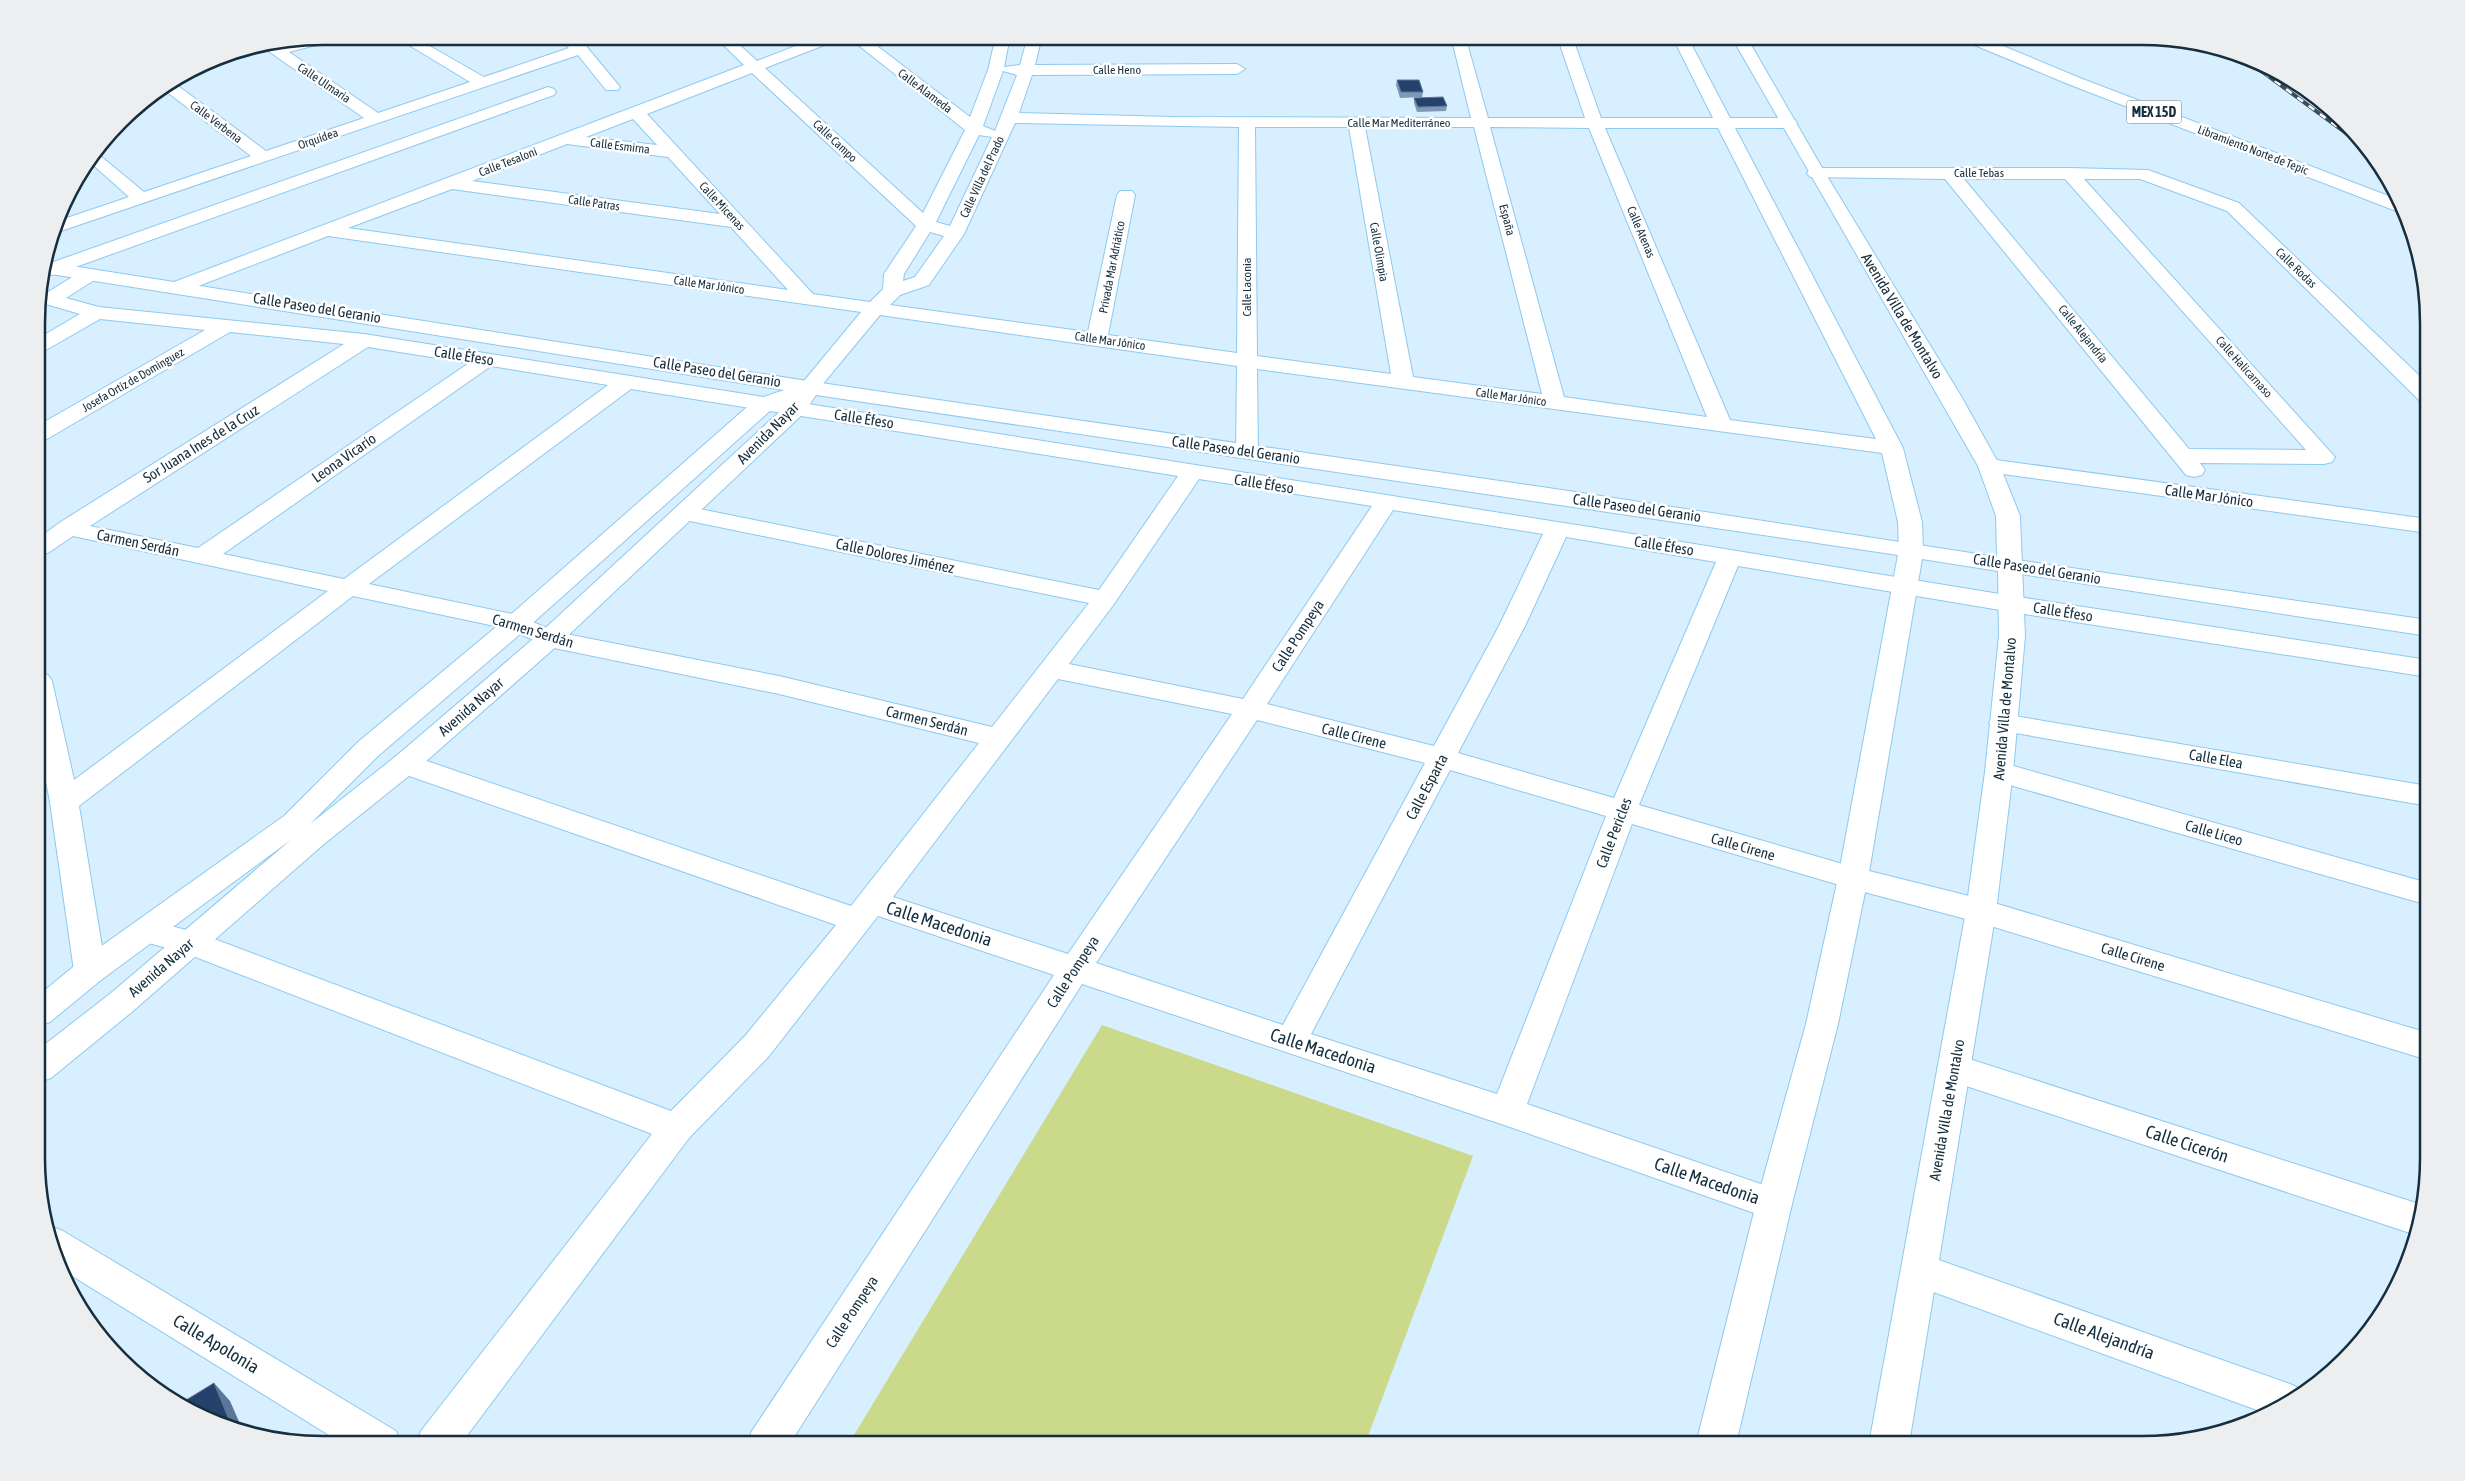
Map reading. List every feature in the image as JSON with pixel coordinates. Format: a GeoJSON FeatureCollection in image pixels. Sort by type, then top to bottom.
{"type":"FeatureCollection","features":[{"type":"Feature","properties":{"kind":"main road"},"geometry":{"type":"LineString","coordinates":[[417,45],[483,83]]}},
{"type":"Feature","properties":{"kind":"main road"},"geometry":{"type":"LineString","coordinates":[[575,45],[581,49],[612,87]]}},
{"type":"Feature","properties":{"kind":"main road","name":"Calle Campo"},"geometry":{"type":"LineString","coordinates":[[731,45],[926,225],[955,234]]}},
{"type":"Feature","properties":{"kind":"main road","name":"Calle Tesaloni"},"geometry":{"type":"LineString","coordinates":[[181,286],[811,45]]}},
{"type":"Feature","properties":{"kind":"main road","name":"Calle Alameda"},"geometry":{"type":"LineString","coordinates":[[866,45],[973,128],[1000,138]]}},
{"type":"Feature","properties":{"kind":"main road","name":"Calle Villa del Prado"},"geometry":{"type":"LineString","coordinates":[[893,290],[894,274],[926,225],[973,128],[996,70],[1002,45]]}},
{"type":"Feature","properties":{"kind":"main road","name":"Calle Villa del Prado"},"geometry":{"type":"LineString","coordinates":[[803,398],[874,309],[893,290],[922,281],[955,234],[976,193],[1009,118],[1032,45]]}},
{"type":"Feature","properties":{"kind":"main road","name":"España"},"geometry":{"type":"LineString","coordinates":[[1460,45],[1555,404]]}},
{"type":"Feature","properties":{"kind":"main road","name":"Calle Atenas"},"geometry":{"type":"LineString","coordinates":[[1567,45],[1595,123],[1722,426]]}},
{"type":"Feature","properties":{"kind":"main road"},"geometry":{"type":"LineString","coordinates":[[1684,45],[1892,448],[1910,522],[1911,550],[1853,878],[1822,1024],[1774,1204],[1718,1436]]}},
{"type":"Feature","properties":{"kind":"main road","name":"Avenida Villa de Montalvo"},"geometry":{"type":"LineString","coordinates":[[1743,45],[1789,122],[1816,173],[1950,396],[1989,466],[2008,516],[2012,636],[1999,772],[1981,911],[1889,1436]]}},
{"type":"Feature","properties":{"kind":"main road","name":"Libramiento Norte de Tepic"},"geometry":{"type":"LineString","coordinates":[[1987,45],[2074,81],[2393,203]]}},
{"type":"Feature","properties":{"kind":"main road","name":"Calle Ulmaria"},"geometry":{"type":"LineString","coordinates":[[273,49],[377,119]]}},
{"type":"Feature","properties":{"kind":"main road","name":"Orquídea"},"geometry":{"type":"LineString","coordinates":[[63,226],[581,49]]}},
{"type":"Feature","properties":{"kind":"main road","name":"Calle Heno"},"geometry":{"type":"LineString","coordinates":[[996,70],[1237,69]]}},
{"type":"Feature","properties":{"kind":"main road","name":"Calle Verbena"},"geometry":{"type":"LineString","coordinates":[[173,89],[263,157]]}},
{"type":"Feature","properties":{"kind":"main road"},"geometry":{"type":"LineString","coordinates":[[50,267],[548,92]]}},
{"type":"Feature","properties":{"kind":"main road","name":"Calle Micenas"},"geometry":{"type":"LineString","coordinates":[[637,113],[807,299]]}},
{"type":"Feature","properties":{"kind":"main road","name":"Calle Mar Mediterráneo"},"geometry":{"type":"LineString","coordinates":[[1009,118],[1356,123],[1789,122]]}},
{"type":"Feature","properties":{"kind":"main road","name":"Calle Laconia"},"geometry":{"type":"LineString","coordinates":[[1247,122],[1247,451]]}},
{"type":"Feature","properties":{"kind":"main road","name":"Calle Olimpia"},"geometry":{"type":"LineString","coordinates":[[1356,123],[1403,382]]}},
{"type":"Feature","properties":{"kind":"main road","name":"Calle Esmirna"},"geometry":{"type":"LineString","coordinates":[[568,139],[672,152]]}},
{"type":"Feature","properties":{"kind":"main road"},"geometry":{"type":"LineString","coordinates":[[98,160],[142,199]]}},
{"type":"Feature","properties":{"kind":"main road","name":"Calle Tebas"},"geometry":{"type":"LineString","coordinates":[[1816,173],[2142,174]]}},
{"type":"Feature","properties":{"kind":"main road","name":"Calle Alejandría"},"geometry":{"type":"LineString","coordinates":[[1950,173],[2183,456],[2214,497]]}},
{"type":"Feature","properties":{"kind":"main road","name":"Calle Halicarnaso"},"geometry":{"type":"LineString","coordinates":[[2069,173],[2324,457],[2183,456]]}},
{"type":"Feature","properties":{"kind":"main road","name":"Calle Rodas"},"geometry":{"type":"LineString","coordinates":[[2142,174],[2233,208],[2420,388]]}},
{"type":"Feature","properties":{"kind":"main road","name":"Calle Patras"},"geometry":{"type":"LineString","coordinates":[[452,184],[736,222]]}},
{"type":"Feature","properties":{"kind":"main road","name":"Privada Mar Adriático"},"geometry":{"type":"LineString","coordinates":[[1097,340],[1126,195]]}},
{"type":"Feature","properties":{"kind":"main road","name":"Calle Mar Jónico"},"geometry":{"type":"LineString","coordinates":[[328,231],[1555,404],[1892,448]]}},
{"type":"Feature","properties":{"kind":"main road","name":"Calle Paseo del Geranio"},"geometry":{"type":"LineString","coordinates":[[50,268],[181,286],[803,398],[1247,451],[2420,627]]}},
{"type":"Feature","properties":{"kind":"main road"},"geometry":{"type":"LineString","coordinates":[[46,296],[90,275]]}},
{"type":"Feature","properties":{"kind":"main road"},"geometry":{"type":"LineString","coordinates":[[46,297],[97,313]]}},
{"type":"Feature","properties":{"kind":"main road"},"geometry":{"type":"LineString","coordinates":[[45,343],[97,313]]}},
{"type":"Feature","properties":{"kind":"main road","name":"Calle Éfeso"},"geometry":{"type":"LineString","coordinates":[[97,313],[364,340],[763,405]]}},
{"type":"Feature","properties":{"kind":"main road","name":"Josefa Ortíz de Domínguez"},"geometry":{"type":"LineString","coordinates":[[45,431],[227,326]]}},
{"type":"Feature","properties":{"kind":"main road","name":"Sor Juana Ines de la Cruz"},"geometry":{"type":"LineString","coordinates":[[45,544],[364,340]]}},
{"type":"Feature","properties":{"kind":"main road","name":"Leona Vicario"},"geometry":{"type":"LineString","coordinates":[[202,557],[487,360]]}},
{"type":"Feature","properties":{"kind":"main road"},"geometry":{"type":"LineString","coordinates":[[64,802],[349,587],[626,382]]}},
{"type":"Feature","properties":{"kind":"main road","name":"Avenida Nayar"},"geometry":{"type":"LineString","coordinates":[[45,1008],[90,971],[294,823],[368,749],[517,623],[763,405],[803,398]]}},
{"type":"Feature","properties":{"kind":"main road","name":"Avenida Nayar"},"geometry":{"type":"LineString","coordinates":[[45,1063],[122,1002],[190,942],[405,764],[548,639],[685,513],[803,398]]}},
{"type":"Feature","properties":{"kind":"main road","name":"Calle Éfeso"},"geometry":{"type":"LineString","coordinates":[[803,398],[1192,472],[1730,557],[2012,604],[2420,667]]}},
{"type":"Feature","properties":{"kind":"main road","name":"Calle Mar Jónico"},"geometry":{"type":"LineString","coordinates":[[1989,466],[2420,525]]}},
{"type":"Feature","properties":{"kind":"main road"},"geometry":{"type":"LineString","coordinates":[[442,1436],[677,1128],[757,1046],[865,911],[997,738],[1053,669],[1105,599],[1192,472]]}},
{"type":"Feature","properties":{"kind":"main road","name":"Calle Pompeya"},"geometry":{"type":"LineString","coordinates":[[772,1436],[1075,969],[1385,504]]}},
{"type":"Feature","properties":{"kind":"main road","name":"Calle Dolores Jiménez"},"geometry":{"type":"LineString","coordinates":[[685,513],[1105,599]]}},
{"type":"Feature","properties":{"kind":"main road","name":"Carmen Serdán"},"geometry":{"type":"LineString","coordinates":[[67,528],[517,623],[548,639],[779,685],[997,738]]}},
{"type":"Feature","properties":{"kind":"main road","name":"Calle Esparta"},"geometry":{"type":"LineString","coordinates":[[1291,1040],[1512,626],[1557,530]]}},
{"type":"Feature","properties":{"kind":"main road","name":"Calle Pericles"},"geometry":{"type":"LineString","coordinates":[[1507,1112],[1622,812],[1730,557]]}},
{"type":"Feature","properties":{"kind":"main road","name":"Calle Cirene"},"geometry":{"type":"LineString","coordinates":[[1053,669],[1250,709],[1443,758],[1622,812],[1853,878],[1981,911],[2420,1046]]}},
{"type":"Feature","properties":{"kind":"main road"},"geometry":{"type":"LineString","coordinates":[[45,710],[64,802],[90,971]]}},
{"type":"Feature","properties":{"kind":"main road","name":"Calle Elea"},"geometry":{"type":"LineString","coordinates":[[2003,723],[2420,795]]}},
{"type":"Feature","properties":{"kind":"main road","name":"Calle Macedonia"},"geometry":{"type":"LineString","coordinates":[[405,764],[865,911],[1075,969],[1507,1112],[1774,1204]]}},
{"type":"Feature","properties":{"kind":"main road","name":"Calle Liceo"},"geometry":{"type":"LineString","coordinates":[[1999,772],[2420,892]]}},
{"type":"Feature","properties":{"kind":"main road"},"geometry":{"type":"LineString","coordinates":[[145,931],[190,942],[677,1128]]}},
{"type":"Feature","properties":{"kind":"main road","name":"Calle Cicerón"},"geometry":{"type":"LineString","coordinates":[[1954,1068],[2414,1218]]}},
{"type":"Feature","properties":{"kind":"main road","name":"Calle Apolonia"},"geometry":{"type":"LineString","coordinates":[[61,1250],[367,1436]]}},
{"type":"Feature","properties":{"kind":"main road","name":"Calle Alejandría"},"geometry":{"type":"LineString","coordinates":[[1919,1270],[2280,1399]]}},
{"type":"Feature","properties":{"kind":"green space"},"geometry":{"type":"Polygon","coordinates":[[[1102,1025],[1473,1156],[1368,1436],[853,1436],[1102,1025]]]}},
{"type":"Feature","properties":{"kind":"building"},"geometry":{"type":"Polygon","coordinates":[[[1397,80],[1419,80],[1423,92],[1401,92],[1397,80]]]}},
{"type":"Feature","properties":{"kind":"building"},"geometry":{"type":"Polygon","coordinates":[[[1443,97],[1447,106],[1418,107],[1414,98],[1443,97]]]}},
{"type":"Feature","properties":{"kind":"building"},"geometry":{"type":"Polygon","coordinates":[[[214,1383],[229,1419],[217,1415],[186,1400],[214,1383]]]}},
{"type":"Feature","properties":{"kind":"railway"},"geometry":{"type":"LineString","coordinates":[[2267,75],[2343,131]]}}]}
